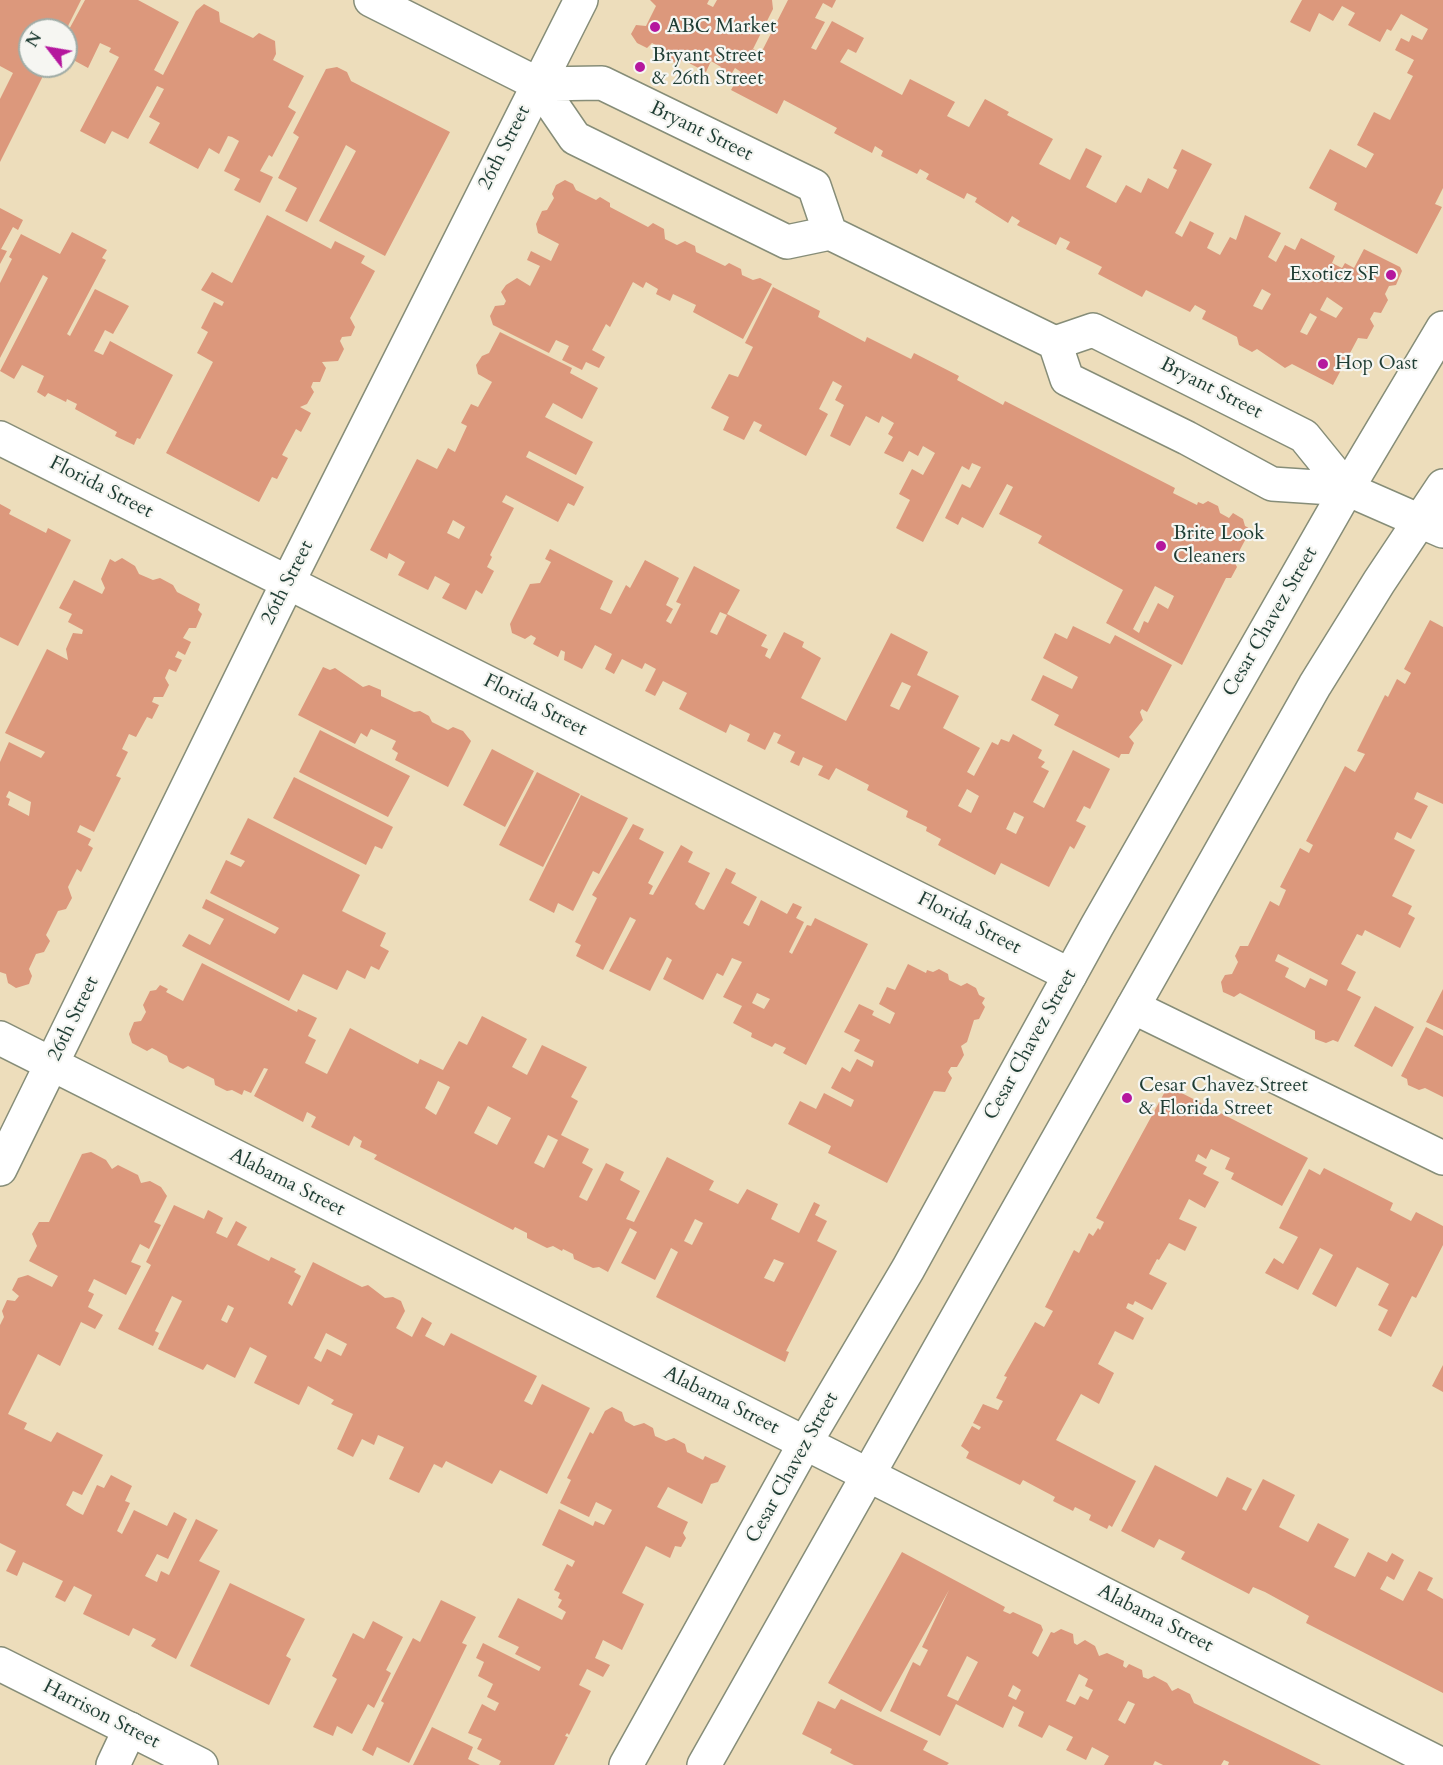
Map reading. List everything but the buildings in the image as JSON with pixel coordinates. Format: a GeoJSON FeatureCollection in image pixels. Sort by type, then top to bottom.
{"type":"FeatureCollection","features":[{"type":"Feature","properties":{"kind":"street","name":"Bryant Street"},"geometry":{"type":"LineString","coordinates":[[371,0],[538,84],[602,83],[814,186],[830,233],[787,242],[575,138],[538,84]]}},
{"type":"Feature","properties":{"kind":"street","name":"26th Street"},"geometry":{"type":"LineString","coordinates":[[0,1168],[288,582],[581,0]]}},
{"type":"Feature","properties":{"kind":"street"},"geometry":{"type":"LineString","coordinates":[[830,233],[1055,343]]}},
{"type":"Feature","properties":{"kind":"street","name":"Cesar Chavez Street"},"geometry":{"type":"LineString","coordinates":[[626,1765],[805,1443],[908,1269],[1070,975],[1347,489],[1443,328]]}},
{"type":"Feature","properties":{"kind":"street","name":"Bryant Street"},"geometry":{"type":"LineString","coordinates":[[1347,489],[1304,436],[1215,389],[1093,330],[1055,343],[1067,379],[1187,438],[1272,484],[1347,489],[1431,526]]}},
{"type":"Feature","properties":{"kind":"street","name":"Florida Street"},"geometry":{"type":"LineString","coordinates":[[0,438],[1070,975]]}},
{"type":"Feature","properties":{"kind":"street"},"geometry":{"type":"LineString","coordinates":[[705,1765],[1315,685],[1431,526],[1443,486]]}},
{"type":"Feature","properties":{"kind":"street"},"geometry":{"type":"LineString","coordinates":[[1133,1007],[1443,1158]]}},
{"type":"Feature","properties":{"kind":"street","name":"Alabama Street"},"geometry":{"type":"LineString","coordinates":[[0,1038],[1442,1765]]}},
{"type":"Feature","properties":{"kind":"street","name":"Harrison Street"},"geometry":{"type":"LineString","coordinates":[[0,1664],[201,1765]]}},
{"type":"Feature","properties":{"kind":"street"},"geometry":{"type":"LineString","coordinates":[[113,1765],[130,1729]]}},
{"type":"Feature","properties":{"kind":"place","name":"ABC Market"},"geometry":{"type":"Point","coordinates":[655,27]}},
{"type":"Feature","properties":{"kind":"place","name":"Bryant Street & 26th Street"},"geometry":{"type":"Point","coordinates":[640,67]}},
{"type":"Feature","properties":{"kind":"place","name":"Exoticz SF"},"geometry":{"type":"Point","coordinates":[1391,275]}},
{"type":"Feature","properties":{"kind":"place","name":"Hop Oast"},"geometry":{"type":"Point","coordinates":[1323,364]}},
{"type":"Feature","properties":{"kind":"place","name":"Brite Look Cleaners"},"geometry":{"type":"Point","coordinates":[1161,546]}},
{"type":"Feature","properties":{"kind":"place","name":"Cesar Chavez Street & Florida Street"},"geometry":{"type":"Point","coordinates":[1127,1098]}}]}
